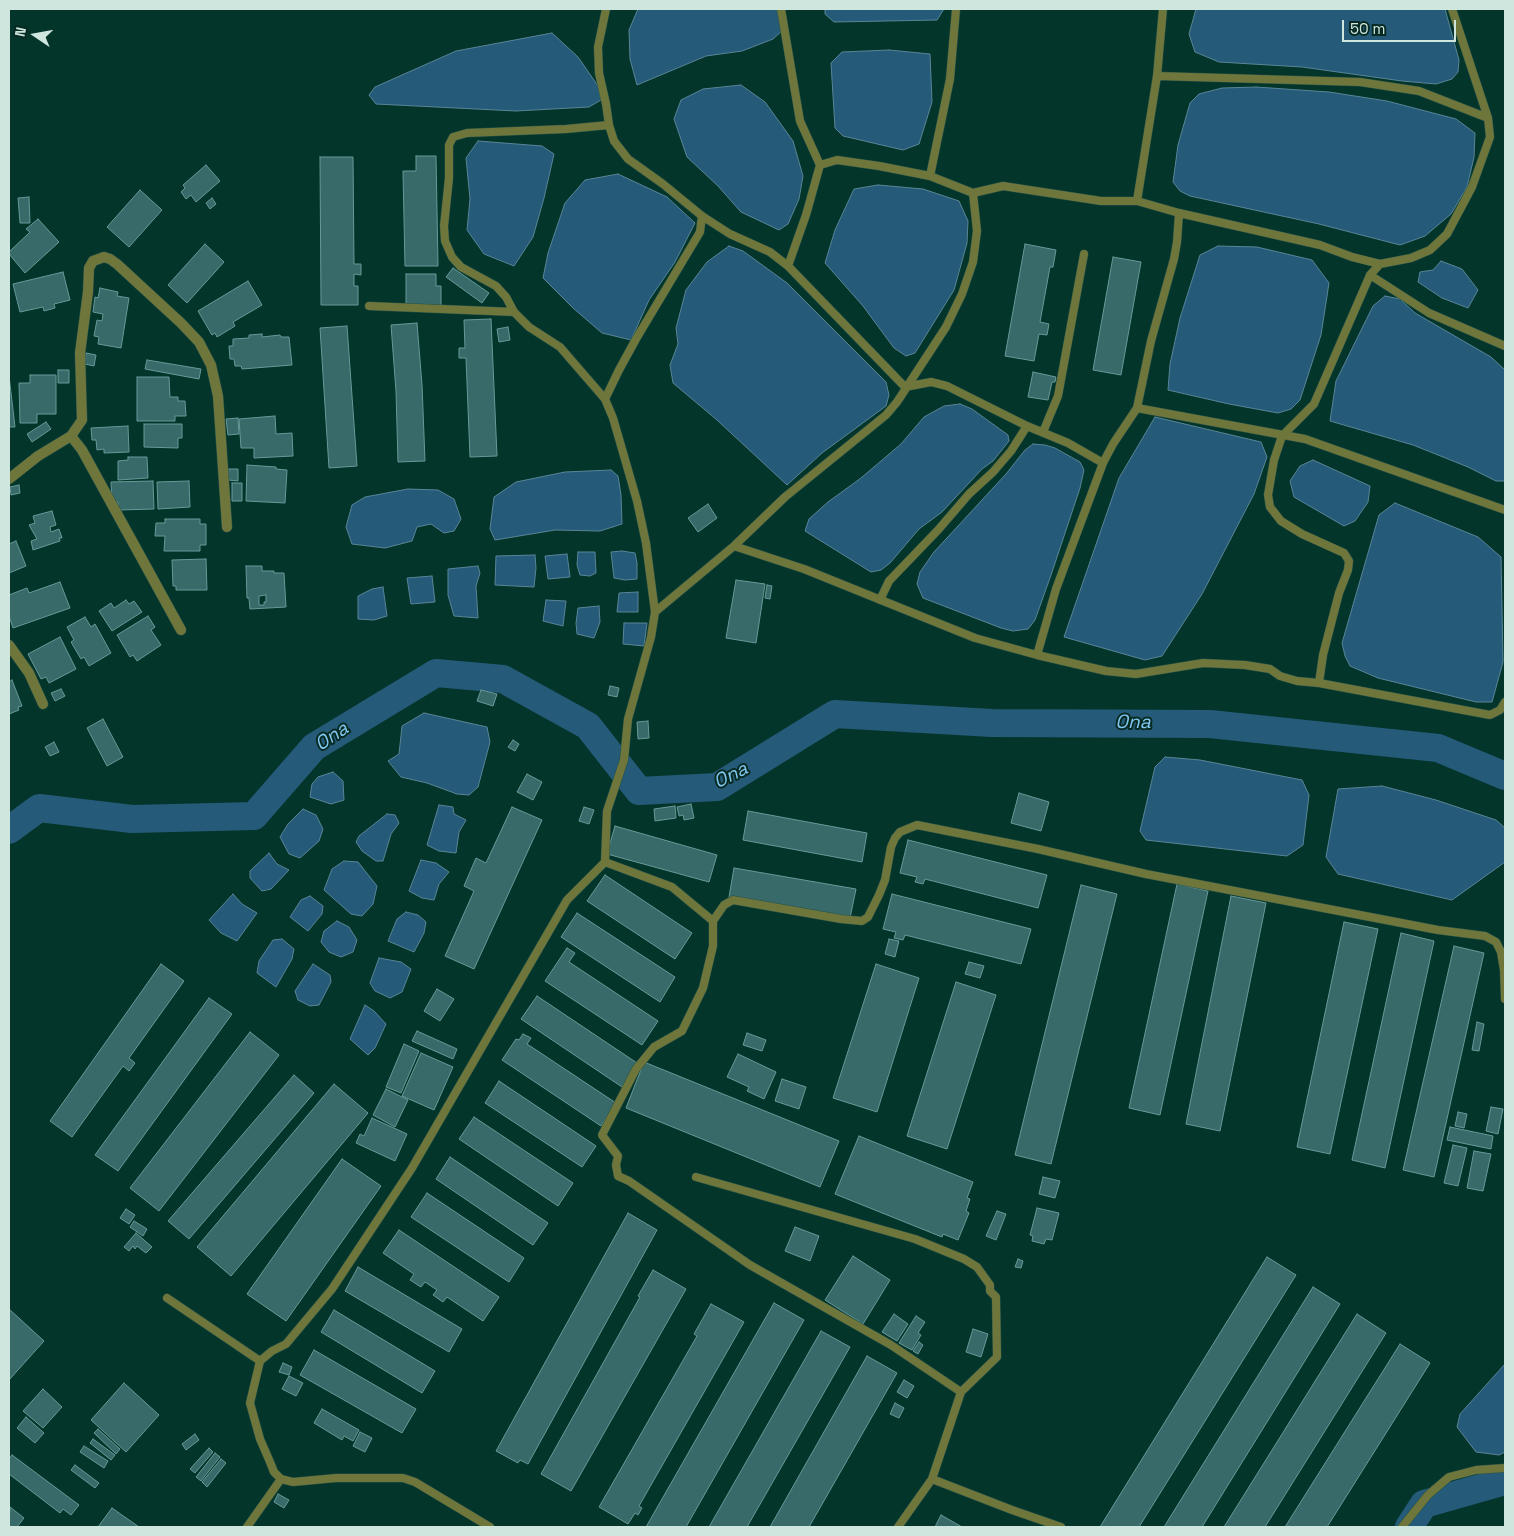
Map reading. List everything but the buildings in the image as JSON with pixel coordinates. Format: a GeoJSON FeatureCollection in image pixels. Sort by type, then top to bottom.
{"type":"FeatureCollection","features":[{"type":"Feature","properties":{"kind":"street"},"geometry":{"type":"LineString","coordinates":[[9,479],[38,456],[71,436],[82,420],[80,353],[88,292],[89,268],[93,261],[104,257],[117,264],[181,324],[199,342],[211,364],[218,396],[227,527]]}},
{"type":"Feature","properties":{"kind":"street"},"geometry":{"type":"LineString","coordinates":[[71,436],[82,450],[181,630]]}},
{"type":"Feature","properties":{"kind":"street"},"geometry":{"type":"LineString","coordinates":[[9,645],[29,673],[44,704]]}},
{"type":"Feature","properties":{"kind":"lane"},"geometry":{"type":"LineString","coordinates":[[606,9],[598,46],[599,73],[614,141],[628,159],[663,184],[702,216],[730,234],[770,252],[788,266],[905,387]]}},
{"type":"Feature","properties":{"kind":"lane"},"geometry":{"type":"LineString","coordinates":[[780,9],[800,121],[820,165],[806,215],[788,266]]}},
{"type":"Feature","properties":{"kind":"lane"},"geometry":{"type":"LineString","coordinates":[[930,176],[950,79],[956,9]]}},
{"type":"Feature","properties":{"kind":"lane"},"geometry":{"type":"LineString","coordinates":[[1137,202],[1157,76],[1160,9]]}},
{"type":"Feature","properties":{"kind":"lane"},"geometry":{"type":"LineString","coordinates":[[820,165],[830,161],[846,160],[930,176],[973,193],[1003,186],[1100,200],[1137,202],[1320,245],[1352,257],[1380,264],[1411,258],[1430,250],[1447,234],[1472,187],[1490,137],[1488,118],[1452,9]]}},
{"type":"Feature","properties":{"kind":"lane"},"geometry":{"type":"LineString","coordinates":[[1157,76],[1360,82],[1419,91],[1488,118]]}},
{"type":"Feature","properties":{"kind":"lane"},"geometry":{"type":"LineString","coordinates":[[490,1527],[415,1482],[403,1478],[336,1478],[299,1482],[281,1479],[274,1472],[266,1454],[250,1403],[260,1361],[272,1351],[286,1344],[332,1289],[412,1168],[568,900],[605,862],[607,812],[624,760],[628,718],[655,612],[646,543],[637,501],[613,418],[605,399],[560,347],[529,327],[514,312],[506,297],[496,286],[461,267],[452,257],[445,241],[444,226],[449,178],[449,145],[453,137],[467,133],[566,129],[609,125]]}},
{"type":"Feature","properties":{"kind":"lane"},"geometry":{"type":"LineString","coordinates":[[655,612],[734,546],[786,497],[886,415],[936,343],[962,294],[973,262],[977,231],[973,193]]}},
{"type":"Feature","properties":{"kind":"lane"},"geometry":{"type":"LineString","coordinates":[[1037,655],[1056,589],[1103,463],[1137,408],[1151,341],[1174,259],[1179,213]]}},
{"type":"Feature","properties":{"kind":"lane"},"geometry":{"type":"LineString","coordinates":[[605,399],[636,339],[692,248],[700,232],[702,216]]}},
{"type":"Feature","properties":{"kind":"lane"},"geometry":{"type":"LineString","coordinates":[[1043,432],[1058,396],[1084,254]]}},
{"type":"Feature","properties":{"kind":"lane"},"geometry":{"type":"LineString","coordinates":[[1319,683],[1322,655],[1339,593],[1348,570],[1349,561],[1344,553],[1302,534],[1281,521],[1270,507],[1268,495],[1274,460],[1282,436],[1314,404],[1370,274],[1380,264]]}},
{"type":"Feature","properties":{"kind":"lane"},"geometry":{"type":"LineString","coordinates":[[1370,274],[1429,313],[1505,346]]}},
{"type":"Feature","properties":{"kind":"lane"},"geometry":{"type":"LineString","coordinates":[[369,306],[514,312]]}},
{"type":"Feature","properties":{"kind":"lane"},"geometry":{"type":"LineString","coordinates":[[905,387],[931,382],[947,386],[1027,426],[1068,443],[1103,463]]}},
{"type":"Feature","properties":{"kind":"lane"},"geometry":{"type":"LineString","coordinates":[[1137,408],[1305,440],[1505,510]]}},
{"type":"Feature","properties":{"kind":"lane"},"geometry":{"type":"LineString","coordinates":[[880,600],[889,581],[938,530],[969,494],[993,472],[1011,451],[1027,426]]}},
{"type":"Feature","properties":{"kind":"lane"},"geometry":{"type":"LineString","coordinates":[[734,546],[804,569],[975,638],[1106,671],[1136,674],[1203,663],[1246,665],[1270,669],[1280,676],[1297,681],[1319,683],[1490,715],[1500,710],[1505,702]]}},
{"type":"Feature","properties":{"kind":"lane"},"geometry":{"type":"LineString","coordinates":[[961,1392],[891,1345],[750,1265],[618,1176],[616,1165],[618,1156],[602,1135],[636,1069],[654,1047],[682,1031],[703,988],[713,946],[713,921],[724,905],[733,900],[832,918],[862,921],[868,917],[885,880],[891,847],[895,838],[900,832],[917,825],[1038,849],[1146,874],[1438,930],[1485,936],[1496,942],[1501,952],[1505,998]]}},
{"type":"Feature","properties":{"kind":"lane"},"geometry":{"type":"LineString","coordinates":[[605,862],[672,887],[713,921]]}},
{"type":"Feature","properties":{"kind":"lane"},"geometry":{"type":"LineString","coordinates":[[696,1177],[915,1239],[964,1259],[977,1267],[990,1285],[990,1291],[996,1297],[997,1357],[961,1392],[932,1479],[898,1527]]}},
{"type":"Feature","properties":{"kind":"lane"},"geometry":{"type":"LineString","coordinates":[[167,1298],[260,1361]]}},
{"type":"Feature","properties":{"kind":"lane"},"geometry":{"type":"LineString","coordinates":[[1402,1527],[1428,1495],[1449,1477],[1476,1470],[1505,1468]]}},
{"type":"Feature","properties":{"kind":"lane"},"geometry":{"type":"LineString","coordinates":[[247,1527],[281,1479]]}},
{"type":"Feature","properties":{"kind":"lane"},"geometry":{"type":"LineString","coordinates":[[932,1479],[1062,1527]]}},
{"type":"Feature","properties":{"kind":"water"},"geometry":{"type":"Polygon","coordinates":[[[638,9],[777,9],[783,30],[773,39],[742,51],[706,56],[637,85],[630,59],[629,30],[638,9]]]}},
{"type":"Feature","properties":{"kind":"water"},"geometry":{"type":"Polygon","coordinates":[[[825,9],[944,9],[937,20],[834,22],[825,14],[825,9]]]}},
{"type":"Feature","properties":{"kind":"water"},"geometry":{"type":"Polygon","coordinates":[[[1196,9],[1445,9],[1459,60],[1458,72],[1452,79],[1436,84],[1302,67],[1219,62],[1195,52],[1189,34],[1196,9]]]}},
{"type":"Feature","properties":{"kind":"water"},"geometry":{"type":"Polygon","coordinates":[[[552,33],[578,57],[598,86],[601,100],[589,107],[516,111],[376,104],[369,95],[375,87],[456,51],[552,33]]]}},
{"type":"Feature","properties":{"kind":"water"},"geometry":{"type":"Polygon","coordinates":[[[889,50],[930,54],[932,102],[919,144],[903,150],[843,136],[835,128],[831,63],[842,52],[889,50]]]}},
{"type":"Feature","properties":{"kind":"water"},"geometry":{"type":"Polygon","coordinates":[[[741,85],[765,102],[793,141],[803,176],[799,199],[788,224],[779,230],[741,212],[718,186],[687,157],[674,119],[681,100],[703,89],[741,85]]]}},
{"type":"Feature","properties":{"kind":"water"},"geometry":{"type":"Polygon","coordinates":[[[1256,87],[1329,92],[1387,101],[1456,119],[1475,133],[1474,157],[1467,187],[1451,214],[1425,236],[1400,245],[1319,224],[1190,196],[1180,191],[1173,182],[1178,145],[1190,103],[1199,94],[1222,88],[1256,87]]]}},
{"type":"Feature","properties":{"kind":"water"},"geometry":{"type":"Polygon","coordinates":[[[478,141],[542,146],[554,154],[533,237],[514,266],[484,254],[467,230],[470,199],[466,158],[478,141]]]}},
{"type":"Feature","properties":{"kind":"water"},"geometry":{"type":"Polygon","coordinates":[[[618,174],[667,197],[695,223],[675,262],[649,300],[631,340],[602,333],[543,278],[548,253],[565,203],[585,180],[618,174]]]}},
{"type":"Feature","properties":{"kind":"water"},"geometry":{"type":"Polygon","coordinates":[[[878,185],[923,189],[959,201],[968,221],[967,243],[954,290],[915,353],[906,356],[894,348],[863,306],[825,263],[835,230],[854,189],[878,185]]]}},
{"type":"Feature","properties":{"kind":"water"},"geometry":{"type":"Polygon","coordinates":[[[729,246],[743,251],[787,283],[886,382],[889,395],[886,406],[822,453],[787,485],[717,420],[673,383],[670,365],[678,344],[676,328],[686,290],[707,262],[729,246]]]}},
{"type":"Feature","properties":{"kind":"water"},"geometry":{"type":"Polygon","coordinates":[[[1218,246],[1257,247],[1312,260],[1329,283],[1321,335],[1300,400],[1291,409],[1278,413],[1168,390],[1170,364],[1180,318],[1200,255],[1218,246]]]}},
{"type":"Feature","properties":{"kind":"water"},"geometry":{"type":"Polygon","coordinates":[[[1441,261],[1462,269],[1478,290],[1468,308],[1442,298],[1418,282],[1420,272],[1433,270],[1441,261]]]}},
{"type":"Feature","properties":{"kind":"water"},"geometry":{"type":"Polygon","coordinates":[[[1385,296],[1400,299],[1415,313],[1491,357],[1505,370],[1505,481],[1496,481],[1468,467],[1413,445],[1330,421],[1336,381],[1373,306],[1385,296]]]}},
{"type":"Feature","properties":{"kind":"water"},"geometry":{"type":"Polygon","coordinates":[[[960,404],[972,409],[1008,435],[1009,441],[993,461],[982,469],[942,512],[919,529],[890,563],[881,570],[871,572],[805,531],[809,519],[901,444],[924,417],[944,406],[960,404]]]}},
{"type":"Feature","properties":{"kind":"water"},"geometry":{"type":"Polygon","coordinates":[[[1155,417],[1261,442],[1267,457],[1254,494],[1202,594],[1162,656],[1145,660],[1064,637],[1119,478],[1155,417]]]}},
{"type":"Feature","properties":{"kind":"water"},"geometry":{"type":"Polygon","coordinates":[[[1033,444],[1055,448],[1080,462],[1084,470],[1080,488],[1035,620],[1028,629],[1013,631],[923,598],[917,584],[920,572],[934,552],[1006,474],[1025,450],[1033,444]]]}},
{"type":"Feature","properties":{"kind":"water"},"geometry":{"type":"Polygon","coordinates":[[[1313,460],[1370,486],[1368,502],[1355,521],[1344,526],[1294,497],[1290,481],[1300,466],[1313,460]]]}},
{"type":"Feature","properties":{"kind":"water"},"geometry":{"type":"Polygon","coordinates":[[[611,470],[618,476],[622,524],[600,531],[555,530],[495,540],[490,529],[494,497],[516,482],[565,472],[611,470]]]}},
{"type":"Feature","properties":{"kind":"water"},"geometry":{"type":"Polygon","coordinates":[[[408,489],[438,490],[454,499],[461,519],[454,531],[444,533],[431,524],[417,527],[412,541],[385,548],[352,544],[346,527],[352,505],[365,497],[408,489]]]}},
{"type":"Feature","properties":{"kind":"water"},"geometry":{"type":"Polygon","coordinates":[[[1395,503],[1478,537],[1501,557],[1503,662],[1492,702],[1476,702],[1378,678],[1350,666],[1345,656],[1342,643],[1379,515],[1395,503]]]}},
{"type":"Feature","properties":{"kind":"water"},"geometry":{"type":"Polygon","coordinates":[[[578,552],[595,552],[596,573],[590,576],[580,575],[577,565],[578,552]]]}},
{"type":"Feature","properties":{"kind":"water"},"geometry":{"type":"Polygon","coordinates":[[[611,552],[635,553],[637,579],[625,580],[614,578],[611,552]]]}},
{"type":"Feature","properties":{"kind":"water"},"geometry":{"type":"Polygon","coordinates":[[[567,554],[570,577],[548,579],[545,556],[567,554]]]}},
{"type":"Feature","properties":{"kind":"water"},"geometry":{"type":"Polygon","coordinates":[[[535,555],[534,587],[495,585],[496,556],[535,555]]]}},
{"type":"Feature","properties":{"kind":"water"},"geometry":{"type":"Polygon","coordinates":[[[478,566],[480,573],[476,586],[478,618],[454,616],[448,595],[448,569],[478,566]]]}},
{"type":"Feature","properties":{"kind":"water"},"geometry":{"type":"Polygon","coordinates":[[[432,576],[435,602],[411,604],[407,578],[432,576]]]}},
{"type":"Feature","properties":{"kind":"water"},"geometry":{"type":"Polygon","coordinates":[[[383,587],[387,616],[374,620],[358,619],[358,596],[372,589],[383,587]]]}},
{"type":"Feature","properties":{"kind":"water"},"geometry":{"type":"Polygon","coordinates":[[[638,592],[638,612],[617,612],[619,593],[638,592]]]}},
{"type":"Feature","properties":{"kind":"water"},"geometry":{"type":"Polygon","coordinates":[[[546,600],[566,601],[563,626],[543,621],[546,600]]]}},
{"type":"Feature","properties":{"kind":"water"},"geometry":{"type":"Polygon","coordinates":[[[599,606],[600,622],[594,638],[577,634],[578,608],[599,606]]]}},
{"type":"Feature","properties":{"kind":"water"},"geometry":{"type":"Polygon","coordinates":[[[624,623],[647,623],[644,646],[623,644],[624,623]]]}},
{"type":"Feature","properties":{"kind":"water"},"geometry":{"type":"Polygon","coordinates":[[[424,713],[487,727],[490,742],[478,787],[469,795],[457,794],[427,783],[401,777],[388,761],[399,754],[402,726],[424,713]]]}},
{"type":"Feature","properties":{"kind":"water"},"geometry":{"type":"Polygon","coordinates":[[[1165,757],[1200,760],[1302,780],[1309,795],[1303,845],[1287,856],[1146,840],[1140,831],[1155,767],[1165,757]]]}},
{"type":"Feature","properties":{"kind":"water"},"geometry":{"type":"Polygon","coordinates":[[[333,772],[343,781],[344,800],[331,804],[310,797],[312,784],[318,777],[333,772]]]}},
{"type":"Feature","properties":{"kind":"water"},"geometry":{"type":"Polygon","coordinates":[[[1382,786],[1436,800],[1496,820],[1505,828],[1505,862],[1452,900],[1338,874],[1326,857],[1338,789],[1382,786]]]}},
{"type":"Feature","properties":{"kind":"water"},"geometry":{"type":"Polygon","coordinates":[[[439,805],[453,807],[454,814],[466,820],[459,832],[456,853],[439,851],[427,845],[439,805]]]}},
{"type":"Feature","properties":{"kind":"water"},"geometry":{"type":"Polygon","coordinates":[[[303,809],[316,815],[323,829],[319,841],[300,858],[289,854],[280,837],[288,824],[303,809]]]}},
{"type":"Feature","properties":{"kind":"water"},"geometry":{"type":"Polygon","coordinates":[[[387,814],[395,815],[399,823],[391,834],[383,861],[376,861],[362,851],[356,842],[359,836],[387,814]]]}},
{"type":"Feature","properties":{"kind":"water"},"geometry":{"type":"Polygon","coordinates":[[[269,853],[277,864],[289,870],[271,889],[262,891],[250,878],[250,871],[269,853]]]}},
{"type":"Feature","properties":{"kind":"water"},"geometry":{"type":"Polygon","coordinates":[[[421,860],[436,863],[449,872],[439,884],[434,900],[422,898],[409,891],[421,860]]]}},
{"type":"Feature","properties":{"kind":"water"},"geometry":{"type":"Polygon","coordinates":[[[344,861],[358,862],[377,886],[373,904],[362,916],[351,914],[324,890],[332,869],[344,861]]]}},
{"type":"Feature","properties":{"kind":"water"},"geometry":{"type":"Polygon","coordinates":[[[233,894],[242,904],[257,913],[237,941],[221,933],[209,920],[233,894]]]}},
{"type":"Feature","properties":{"kind":"water"},"geometry":{"type":"Polygon","coordinates":[[[310,896],[323,906],[322,914],[308,931],[290,917],[301,900],[310,896]]]}},
{"type":"Feature","properties":{"kind":"water"},"geometry":{"type":"Polygon","coordinates":[[[406,912],[418,915],[426,922],[424,933],[414,952],[388,941],[397,919],[406,912]]]}},
{"type":"Feature","properties":{"kind":"water"},"geometry":{"type":"Polygon","coordinates":[[[337,921],[349,927],[357,940],[353,952],[341,957],[329,952],[321,942],[324,931],[337,921]]]}},
{"type":"Feature","properties":{"kind":"water"},"geometry":{"type":"Polygon","coordinates":[[[282,939],[294,949],[292,959],[276,987],[257,973],[259,961],[273,940],[282,939]]]}},
{"type":"Feature","properties":{"kind":"water"},"geometry":{"type":"Polygon","coordinates":[[[379,958],[401,962],[411,969],[402,992],[390,998],[375,991],[370,983],[379,958]]]}},
{"type":"Feature","properties":{"kind":"water"},"geometry":{"type":"Polygon","coordinates":[[[313,964],[330,975],[331,982],[319,1005],[310,1006],[298,1000],[295,991],[313,964]]]}},
{"type":"Feature","properties":{"kind":"water"},"geometry":{"type":"Polygon","coordinates":[[[365,1005],[374,1011],[386,1024],[375,1048],[368,1055],[350,1039],[365,1005]]]}},
{"type":"Feature","properties":{"kind":"water"},"geometry":{"type":"Polygon","coordinates":[[[1505,1364],[1505,1452],[1499,1455],[1476,1452],[1457,1427],[1460,1414],[1505,1364]]]}},
{"type":"Feature","properties":{"kind":"waterway","name":"Ona"},"geometry":{"type":"LineString","coordinates":[[9,830],[39,808],[132,819],[254,816],[314,747],[436,673],[503,679],[588,726],[639,791],[717,787],[835,714],[992,723],[1210,724],[1438,748],[1505,776]]}},
{"type":"Feature","properties":{"kind":"waterway"},"geometry":{"type":"LineString","coordinates":[[1409,1527],[1424,1504],[1505,1481]]}}]}
